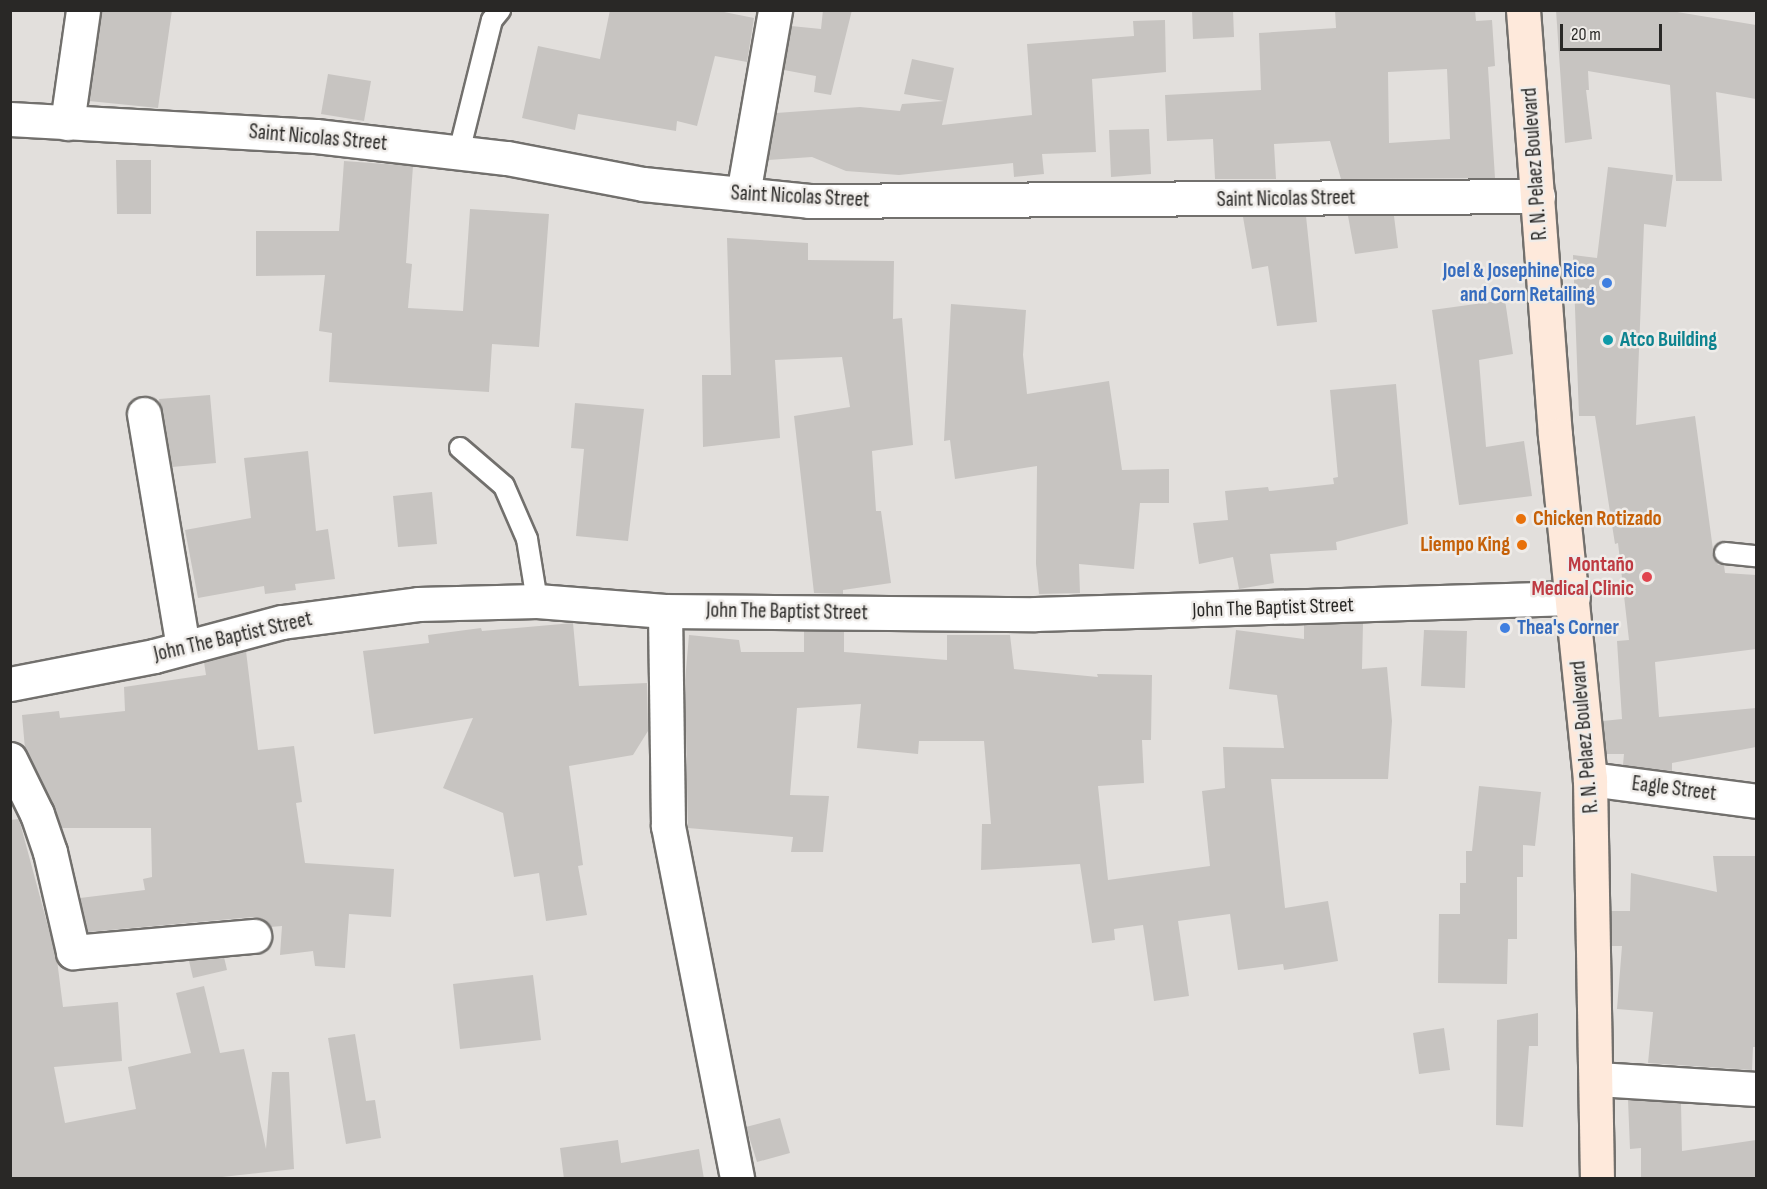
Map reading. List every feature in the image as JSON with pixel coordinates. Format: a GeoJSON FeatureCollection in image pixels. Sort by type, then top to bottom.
{"type":"FeatureCollection","features":[{"type":"Feature","properties":{"kind":"main road","name":"R. N. Pelaez Boulevard"},"geometry":{"type":"LineString","coordinates":[[1523,10],[1555,435],[1590,779],[1598,1079],[1598,1179]]}},
{"type":"Feature","properties":{"kind":"street"},"geometry":{"type":"LineString","coordinates":[[67,123],[83,10]]}},
{"type":"Feature","properties":{"kind":"street"},"geometry":{"type":"LineString","coordinates":[[743,194],[776,10]]}},
{"type":"Feature","properties":{"kind":"street","name":"Saint Nicolas Street"},"geometry":{"type":"LineString","coordinates":[[10,119],[316,136],[459,152],[643,184],[809,201],[1538,196]]}},
{"type":"Feature","properties":{"kind":"street"},"geometry":{"type":"LineString","coordinates":[[144,414],[183,648]]}},
{"type":"Feature","properties":{"kind":"street","name":"John The Baptist Street"},"geometry":{"type":"LineString","coordinates":[[10,684],[68,675],[282,622],[418,604],[537,601],[665,611],[1116,612],[1573,598]]}},
{"type":"Feature","properties":{"kind":"street"},"geometry":{"type":"LineString","coordinates":[[665,611],[668,826],[737,1179]]}},
{"type":"Feature","properties":{"kind":"street"},"geometry":{"type":"LineString","coordinates":[[10,759],[37,814],[50,852],[73,952],[254,936]]}},
{"type":"Feature","properties":{"kind":"street","name":"Eagle Street"},"geometry":{"type":"LineString","coordinates":[[1590,779],[1756,801]]}},
{"type":"Feature","properties":{"kind":"street"},"geometry":{"type":"LineString","coordinates":[[1598,1079],[1756,1089]]}},
{"type":"Feature","properties":{"kind":"lane"},"geometry":{"type":"LineString","coordinates":[[459,152],[492,21],[500,10]]}},
{"type":"Feature","properties":{"kind":"lane"},"geometry":{"type":"LineString","coordinates":[[460,448],[504,486],[527,540],[537,601]]}},
{"type":"Feature","properties":{"kind":"lane"},"geometry":{"type":"LineString","coordinates":[[1725,553],[1756,556]]}},
{"type":"Feature","properties":{"kind":"building"},"geometry":{"type":"Polygon","coordinates":[[[101,10],[172,10],[158,108],[89,101],[101,10]]]}},
{"type":"Feature","properties":{"kind":"building"},"geometry":{"type":"Polygon","coordinates":[[[610,10],[714,10],[754,18],[747,62],[715,56],[697,126],[677,121],[676,131],[578,114],[575,130],[522,118],[538,46],[600,59],[610,10]]]}},
{"type":"Feature","properties":{"kind":"building"},"geometry":{"type":"Polygon","coordinates":[[[823,10],[852,10],[831,95],[814,92],[816,76],[784,70],[791,26],[821,29],[823,10]]]}},
{"type":"Feature","properties":{"kind":"building"},"geometry":{"type":"Polygon","coordinates":[[[1192,10],[1233,10],[1234,37],[1193,39],[1192,10]]]}},
{"type":"Feature","properties":{"kind":"building"},"geometry":{"type":"Polygon","coordinates":[[[1335,10],[1475,10],[1476,21],[1492,20],[1495,66],[1488,67],[1495,178],[1341,179],[1330,141],[1274,144],[1276,179],[1215,179],[1213,139],[1167,141],[1165,95],[1261,90],[1259,33],[1336,28],[1335,10]],[[1447,69],[1388,72],[1389,143],[1450,139],[1447,69]]]}},
{"type":"Feature","properties":{"kind":"building"},"geometry":{"type":"Polygon","coordinates":[[[1556,10],[1665,10],[1756,25],[1756,99],[1716,92],[1722,181],[1676,181],[1670,85],[1588,71],[1589,90],[1586,90],[1592,139],[1565,143],[1556,10]]]}},
{"type":"Feature","properties":{"kind":"building"},"geometry":{"type":"Polygon","coordinates":[[[1165,20],[1166,72],[1092,79],[1096,152],[1042,154],[1044,174],[1014,177],[1013,163],[899,175],[846,171],[812,157],[768,160],[776,113],[860,107],[900,111],[902,104],[944,101],[904,94],[912,59],[954,68],[942,125],[1032,115],[1027,44],[1134,36],[1133,21],[1165,20]]]}},
{"type":"Feature","properties":{"kind":"building"},"geometry":{"type":"Polygon","coordinates":[[[328,74],[371,81],[364,121],[321,114],[328,74]]]}},
{"type":"Feature","properties":{"kind":"building"},"geometry":{"type":"Polygon","coordinates":[[[1149,129],[1151,174],[1111,177],[1109,130],[1149,129]]]}},
{"type":"Feature","properties":{"kind":"building"},"geometry":{"type":"Polygon","coordinates":[[[116,160],[151,160],[151,214],[117,214],[116,160]]]}},
{"type":"Feature","properties":{"kind":"building"},"geometry":{"type":"Polygon","coordinates":[[[344,161],[413,166],[406,263],[412,264],[408,308],[463,311],[470,209],[549,214],[539,347],[492,344],[489,392],[329,382],[332,333],[319,331],[325,275],[256,276],[256,231],[339,231],[344,161]]]}},
{"type":"Feature","properties":{"kind":"building"},"geometry":{"type":"Polygon","coordinates":[[[1608,167],[1673,175],[1666,227],[1644,224],[1636,425],[1695,416],[1714,557],[1718,565],[1724,565],[1725,573],[1756,575],[1756,649],[1655,662],[1659,717],[1756,708],[1756,747],[1672,763],[1672,771],[1623,765],[1624,754],[1606,754],[1603,721],[1622,719],[1617,641],[1629,640],[1618,543],[1615,544],[1595,416],[1579,416],[1573,255],[1597,258],[1608,167]]]}},
{"type":"Feature","properties":{"kind":"building"},"geometry":{"type":"Polygon","coordinates":[[[1306,216],[1317,322],[1277,326],[1268,266],[1252,269],[1243,217],[1306,216]]]}},
{"type":"Feature","properties":{"kind":"building"},"geometry":{"type":"Polygon","coordinates":[[[1348,216],[1394,216],[1398,248],[1355,254],[1348,216]]]}},
{"type":"Feature","properties":{"kind":"building"},"geometry":{"type":"Polygon","coordinates":[[[727,238],[808,243],[808,260],[894,261],[893,319],[902,318],[913,445],[872,451],[876,511],[881,511],[891,583],[843,590],[843,594],[814,593],[794,416],[850,407],[842,357],[775,360],[780,438],[703,447],[702,375],[731,375],[727,238]]]}},
{"type":"Feature","properties":{"kind":"building"},"geometry":{"type":"Polygon","coordinates":[[[1505,300],[1513,354],[1479,360],[1486,447],[1524,441],[1532,496],[1459,505],[1432,310],[1505,300]]]}},
{"type":"Feature","properties":{"kind":"building"},"geometry":{"type":"Polygon","coordinates":[[[951,304],[1026,310],[1023,355],[1027,394],[1109,381],[1122,470],[1169,469],[1169,503],[1140,503],[1134,569],[1079,564],[1080,593],[1039,594],[1036,564],[1037,466],[955,479],[950,440],[944,441],[951,304]]]}},
{"type":"Feature","properties":{"kind":"building"},"geometry":{"type":"Polygon","coordinates":[[[1396,384],[1408,524],[1336,542],[1337,550],[1270,554],[1274,583],[1239,589],[1233,557],[1199,564],[1193,523],[1228,520],[1225,491],[1268,487],[1269,491],[1334,484],[1333,478],[1338,477],[1330,390],[1396,384]]]}},
{"type":"Feature","properties":{"kind":"building"},"geometry":{"type":"Polygon","coordinates":[[[210,395],[216,463],[172,467],[159,399],[210,395]]]}},
{"type":"Feature","properties":{"kind":"building"},"geometry":{"type":"Polygon","coordinates":[[[575,403],[644,409],[628,541],[576,536],[584,449],[571,448],[575,403]]]}},
{"type":"Feature","properties":{"kind":"building"},"geometry":{"type":"Polygon","coordinates":[[[308,451],[316,531],[328,529],[335,579],[295,584],[296,590],[265,594],[264,586],[198,598],[185,530],[251,518],[244,458],[308,451]]]}},
{"type":"Feature","properties":{"kind":"building"},"geometry":{"type":"Polygon","coordinates":[[[432,492],[437,544],[398,547],[393,496],[432,492]]]}},
{"type":"Feature","properties":{"kind":"building"},"geometry":{"type":"Polygon","coordinates":[[[573,623],[579,686],[647,683],[648,731],[633,755],[569,766],[583,865],[578,866],[587,915],[546,921],[539,873],[514,877],[503,813],[443,788],[473,718],[374,734],[363,651],[429,643],[428,635],[481,628],[482,631],[573,623]]]}},
{"type":"Feature","properties":{"kind":"building"},"geometry":{"type":"Polygon","coordinates":[[[1363,623],[1362,669],[1387,667],[1392,721],[1388,779],[1271,779],[1285,908],[1328,901],[1338,961],[1284,970],[1283,964],[1238,970],[1230,914],[1178,921],[1189,996],[1154,1001],[1143,925],[1114,929],[1115,940],[1092,943],[1080,864],[981,870],[982,824],[991,824],[984,741],[919,741],[918,754],[857,748],[861,704],[797,708],[790,795],[829,796],[823,852],[791,852],[793,837],[688,828],[685,681],[689,635],[739,640],[741,652],[804,652],[804,631],[844,631],[844,652],[947,660],[947,635],[1010,635],[1014,669],[1098,677],[1097,674],[1152,675],[1151,740],[1142,740],[1144,783],[1098,786],[1108,880],[1210,866],[1202,791],[1225,788],[1223,747],[1284,748],[1277,695],[1229,689],[1236,630],[1304,639],[1304,625],[1363,623]]]}},
{"type":"Feature","properties":{"kind":"building"},"geometry":{"type":"Polygon","coordinates":[[[1424,630],[1467,631],[1465,688],[1421,686],[1424,630]]]}},
{"type":"Feature","properties":{"kind":"building"},"geometry":{"type":"Polygon","coordinates":[[[246,651],[258,750],[294,746],[302,802],[296,803],[305,863],[394,869],[391,917],[349,914],[345,968],[315,966],[313,951],[280,955],[282,926],[270,927],[262,919],[253,917],[88,932],[80,898],[145,890],[143,879],[152,877],[151,828],[61,828],[25,749],[22,715],[59,711],[60,718],[125,711],[124,687],[206,675],[204,662],[246,651]]]}},
{"type":"Feature","properties":{"kind":"building"},"geometry":{"type":"Polygon","coordinates":[[[1479,786],[1541,792],[1535,846],[1523,845],[1523,877],[1517,877],[1517,939],[1508,939],[1507,984],[1438,983],[1439,914],[1460,914],[1460,883],[1466,883],[1466,851],[1472,851],[1479,786]]]}},
{"type":"Feature","properties":{"kind":"building"},"geometry":{"type":"Polygon","coordinates":[[[19,819],[57,960],[63,1007],[118,1002],[122,1061],[54,1067],[65,1123],[136,1109],[128,1067],[191,1053],[176,993],[204,986],[220,1053],[244,1049],[266,1149],[272,1072],[289,1072],[294,1169],[204,1179],[10,1179],[10,820],[19,819]]]}},
{"type":"Feature","properties":{"kind":"building"},"geometry":{"type":"Polygon","coordinates":[[[1713,856],[1756,856],[1756,1047],[1753,1047],[1752,1070],[1648,1063],[1653,1012],[1617,1009],[1622,946],[1612,946],[1611,911],[1630,911],[1631,873],[1717,892],[1713,856]]]}},
{"type":"Feature","properties":{"kind":"building"},"geometry":{"type":"Polygon","coordinates":[[[224,957],[227,970],[193,978],[189,961],[224,957]]]}},
{"type":"Feature","properties":{"kind":"building"},"geometry":{"type":"Polygon","coordinates":[[[533,975],[541,1040],[460,1049],[453,984],[533,975]]]}},
{"type":"Feature","properties":{"kind":"building"},"geometry":{"type":"Polygon","coordinates":[[[1538,1013],[1538,1046],[1529,1046],[1523,1127],[1496,1125],[1497,1020],[1538,1013]]]}},
{"type":"Feature","properties":{"kind":"building"},"geometry":{"type":"Polygon","coordinates":[[[1444,1028],[1450,1070],[1419,1074],[1413,1033],[1444,1028]]]}},
{"type":"Feature","properties":{"kind":"building"},"geometry":{"type":"Polygon","coordinates":[[[355,1034],[366,1101],[375,1100],[381,1138],[346,1144],[328,1038],[355,1034]]]}},
{"type":"Feature","properties":{"kind":"building"},"geometry":{"type":"Polygon","coordinates":[[[1628,1100],[1681,1103],[1682,1151],[1756,1140],[1756,1179],[1641,1179],[1641,1148],[1630,1149],[1628,1100]]]}},
{"type":"Feature","properties":{"kind":"building"},"geometry":{"type":"Polygon","coordinates":[[[780,1118],[790,1153],[757,1162],[746,1127],[780,1118]]]}},
{"type":"Feature","properties":{"kind":"building"},"geometry":{"type":"Polygon","coordinates":[[[618,1140],[621,1163],[699,1149],[704,1179],[564,1179],[560,1148],[618,1140]]]}},
{"type":"Feature","properties":{"kind":"place","name":"Joel & Josephine Rice and Corn Retailing"},"geometry":{"type":"Point","coordinates":[1607,283]}},
{"type":"Feature","properties":{"kind":"place","name":"Atco Building"},"geometry":{"type":"Point","coordinates":[1608,340]}},
{"type":"Feature","properties":{"kind":"place","name":"Chicken Rotizado"},"geometry":{"type":"Point","coordinates":[1521,519]}},
{"type":"Feature","properties":{"kind":"place","name":"Liempo King"},"geometry":{"type":"Point","coordinates":[1522,545]}},
{"type":"Feature","properties":{"kind":"place","name":"Montaño Medical Clinic"},"geometry":{"type":"Point","coordinates":[1647,577]}},
{"type":"Feature","properties":{"kind":"place","name":"Thea's Corner"},"geometry":{"type":"Point","coordinates":[1505,628]}}]}
